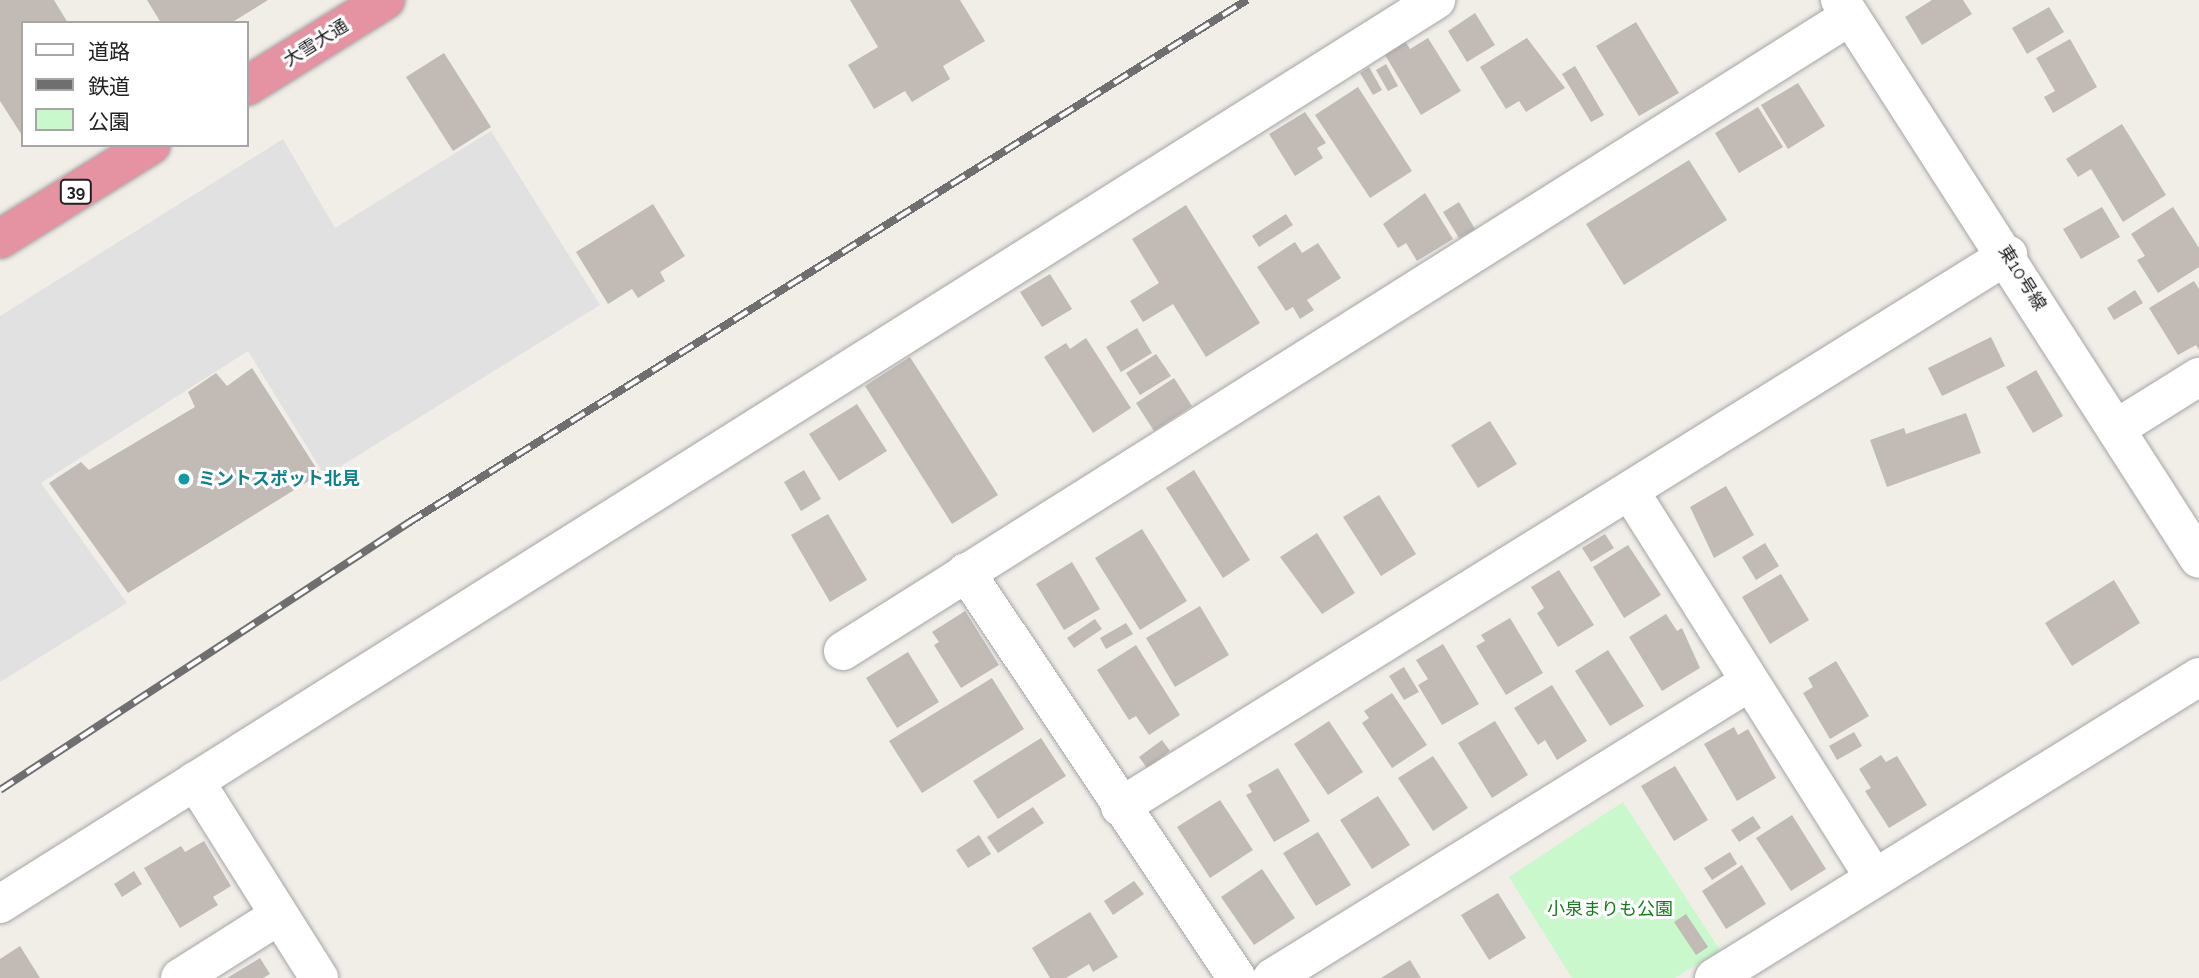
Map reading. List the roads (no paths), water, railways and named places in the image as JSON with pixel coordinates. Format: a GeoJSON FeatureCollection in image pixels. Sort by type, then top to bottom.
{"type":"FeatureCollection","features":[{"type":"Feature","properties":{"kind":"highway","name":"大雪大通"},"geometry":{"type":"LineString","coordinates":[[248,85],[385,0]]}},
{"type":"Feature","properties":{"kind":"highway","name":"39"},"geometry":{"type":"LineString","coordinates":[[0,239],[148,147]]}},
{"type":"Feature","properties":{"kind":"street"},"geometry":{"type":"LineString","coordinates":[[0,904],[1436,0]]}},
{"type":"Feature","properties":{"kind":"street"},"geometry":{"type":"LineString","coordinates":[[844,651],[1845,8]]}},
{"type":"Feature","properties":{"kind":"street","name":"東10号線"},"geometry":{"type":"LineString","coordinates":[[1845,8],[2008,255],[2199,559]]}},
{"type":"Feature","properties":{"kind":"street"},"geometry":{"type":"LineString","coordinates":[[1119,807],[1631,493],[2008,255]]}},
{"type":"Feature","properties":{"kind":"street"},"geometry":{"type":"LineString","coordinates":[[2117,428],[2199,377]]}},
{"type":"Feature","properties":{"kind":"street"},"geometry":{"type":"LineString","coordinates":[[1631,493],[1748,683],[1874,877]]}},
{"type":"Feature","properties":{"kind":"street"},"geometry":{"type":"LineString","coordinates":[[966,572],[1119,807],[1237,978]]}},
{"type":"Feature","properties":{"kind":"street"},"geometry":{"type":"LineString","coordinates":[[1714,978],[2199,677]]}},
{"type":"Feature","properties":{"kind":"street"},"geometry":{"type":"LineString","coordinates":[[1272,978],[1748,683]]}},
{"type":"Feature","properties":{"kind":"street"},"geometry":{"type":"LineString","coordinates":[[195,781],[319,978]]}},
{"type":"Feature","properties":{"kind":"street"},"geometry":{"type":"LineString","coordinates":[[180,978],[278,916]]}},
{"type":"Feature","properties":{"kind":"railway"},"geometry":{"type":"LineString","coordinates":[[0,790],[408,523],[1247,0]]}},
{"type":"Feature","properties":{"kind":"place","name":"ミントスポット北見"},"geometry":{"type":"Point","coordinates":[184,479]}},
{"type":"Feature","properties":{"kind":"park label","name":"小泉まりも公園"},"geometry":{"type":"Point","coordinates":[1610,909]}}]}
